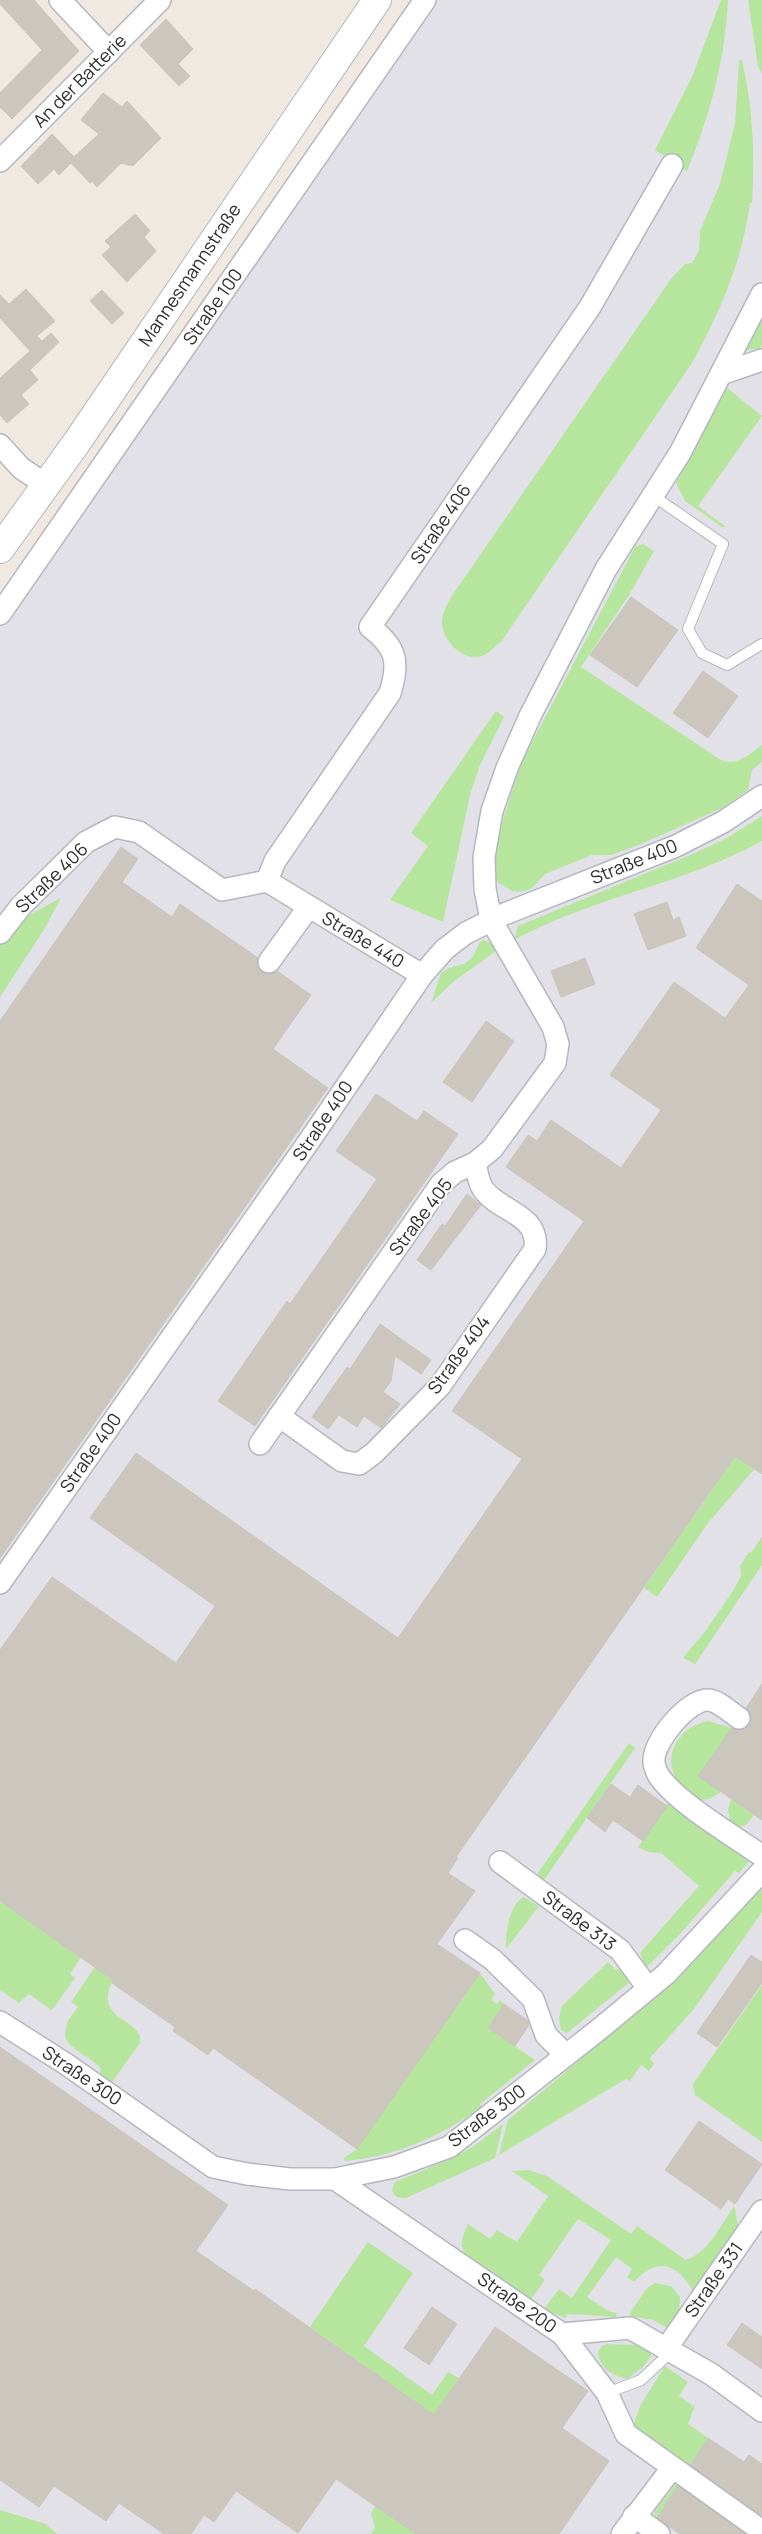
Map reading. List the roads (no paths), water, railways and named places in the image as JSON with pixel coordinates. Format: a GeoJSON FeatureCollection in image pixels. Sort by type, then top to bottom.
{"type":"FeatureCollection","features":[{"type":"Feature","properties":{"kind":"main road","name":"Mannesmannstraße"},"geometry":{"type":"LineString","coordinates":[[0,549],[77,442],[377,0]]}},
{"type":"Feature","properties":{"kind":"street"},"geometry":{"type":"LineString","coordinates":[[60,0],[109,52]]}},
{"type":"Feature","properties":{"kind":"street","name":"An der Batterie"},"geometry":{"type":"LineString","coordinates":[[0,161],[160,0]]}},
{"type":"Feature","properties":{"kind":"street","name":"Straße 100"},"geometry":{"type":"LineString","coordinates":[[0,614],[425,0]]}},
{"type":"Feature","properties":{"kind":"street","name":"Straße 406"},"geometry":{"type":"LineString","coordinates":[[0,933],[21,906],[86,842],[115,827],[139,832],[222,890],[267,881],[275,860],[390,693],[396,673],[394,653],[382,637],[370,627],[590,307],[672,165]]}},
{"type":"Feature","properties":{"kind":"street","name":"Straße 405"},"geometry":{"type":"LineString","coordinates":[[260,1444],[436,1192],[455,1172],[475,1163],[492,1150],[555,1063],[558,1044],[554,1027],[491,920],[485,889],[484,857],[492,811],[507,768],[530,716],[606,569],[680,453],[762,294]]}},
{"type":"Feature","properties":{"kind":"street"},"geometry":{"type":"LineString","coordinates":[[721,374],[762,360]]}},
{"type":"Feature","properties":{"kind":"street"},"geometry":{"type":"LineString","coordinates":[[0,445],[21,468],[46,485]]}},
{"type":"Feature","properties":{"kind":"street","name":"Straße 400"},"geometry":{"type":"LineString","coordinates":[[0,1583],[314,1134],[422,976],[445,949],[466,933],[491,920],[676,846],[723,822],[762,796]]}},
{"type":"Feature","properties":{"kind":"street"},"geometry":{"type":"LineString","coordinates":[[267,881],[308,908]]}},
{"type":"Feature","properties":{"kind":"street","name":"Straße 440"},"geometry":{"type":"LineString","coordinates":[[269,962],[308,908],[422,976]]}},
{"type":"Feature","properties":{"kind":"street","name":"Straße 404"},"geometry":{"type":"LineString","coordinates":[[279,1416],[342,1461],[359,1464],[374,1453],[440,1386],[535,1249],[536,1243],[537,1236],[531,1226],[483,1189],[475,1163]]}},
{"type":"Feature","properties":{"kind":"street"},"geometry":{"type":"LineString","coordinates":[[739,1718],[712,1700],[704,1700],[693,1704],[674,1721],[657,1748],[654,1761],[658,1775],[676,1795],[762,1856]]}},
{"type":"Feature","properties":{"kind":"street","name":"Straße 313"},"geometry":{"type":"LineString","coordinates":[[500,1862],[620,1950],[648,1988]]}},
{"type":"Feature","properties":{"kind":"street","name":"Straße 300"},"geometry":{"type":"LineString","coordinates":[[0,2022],[66,2064],[213,2166],[247,2174],[290,2178],[335,2178],[394,2167],[449,2146],[566,2055],[680,1960],[762,1871]]}},
{"type":"Feature","properties":{"kind":"street"},"geometry":{"type":"LineString","coordinates":[[465,1940],[492,1959],[533,1999],[546,2035],[566,2055]]}},
{"type":"Feature","properties":{"kind":"street","name":"Straße 200"},"geometry":{"type":"LineString","coordinates":[[335,2178],[562,2334],[630,2328],[711,2374],[762,2411]]}},
{"type":"Feature","properties":{"kind":"street","name":"Straße 331"},"geometry":{"type":"LineString","coordinates":[[668,2350],[762,2210]]}},
{"type":"Feature","properties":{"kind":"street"},"geometry":{"type":"LineString","coordinates":[[562,2334],[607,2393],[626,2434],[762,2531]]}},
{"type":"Feature","properties":{"kind":"street"},"geometry":{"type":"LineString","coordinates":[[622,2534],[672,2468]]}},
{"type":"Feature","properties":{"kind":"street"},"geometry":{"type":"LineString","coordinates":[[634,2516],[659,2534]]}},
{"type":"Feature","properties":{"kind":"lane"},"geometry":{"type":"LineString","coordinates":[[652,495],[723,544],[688,629],[702,653],[727,665],[762,644]]}},
{"type":"Feature","properties":{"kind":"lane"},"geometry":{"type":"LineString","coordinates":[[607,2393],[641,2380],[668,2350]]}}]}
